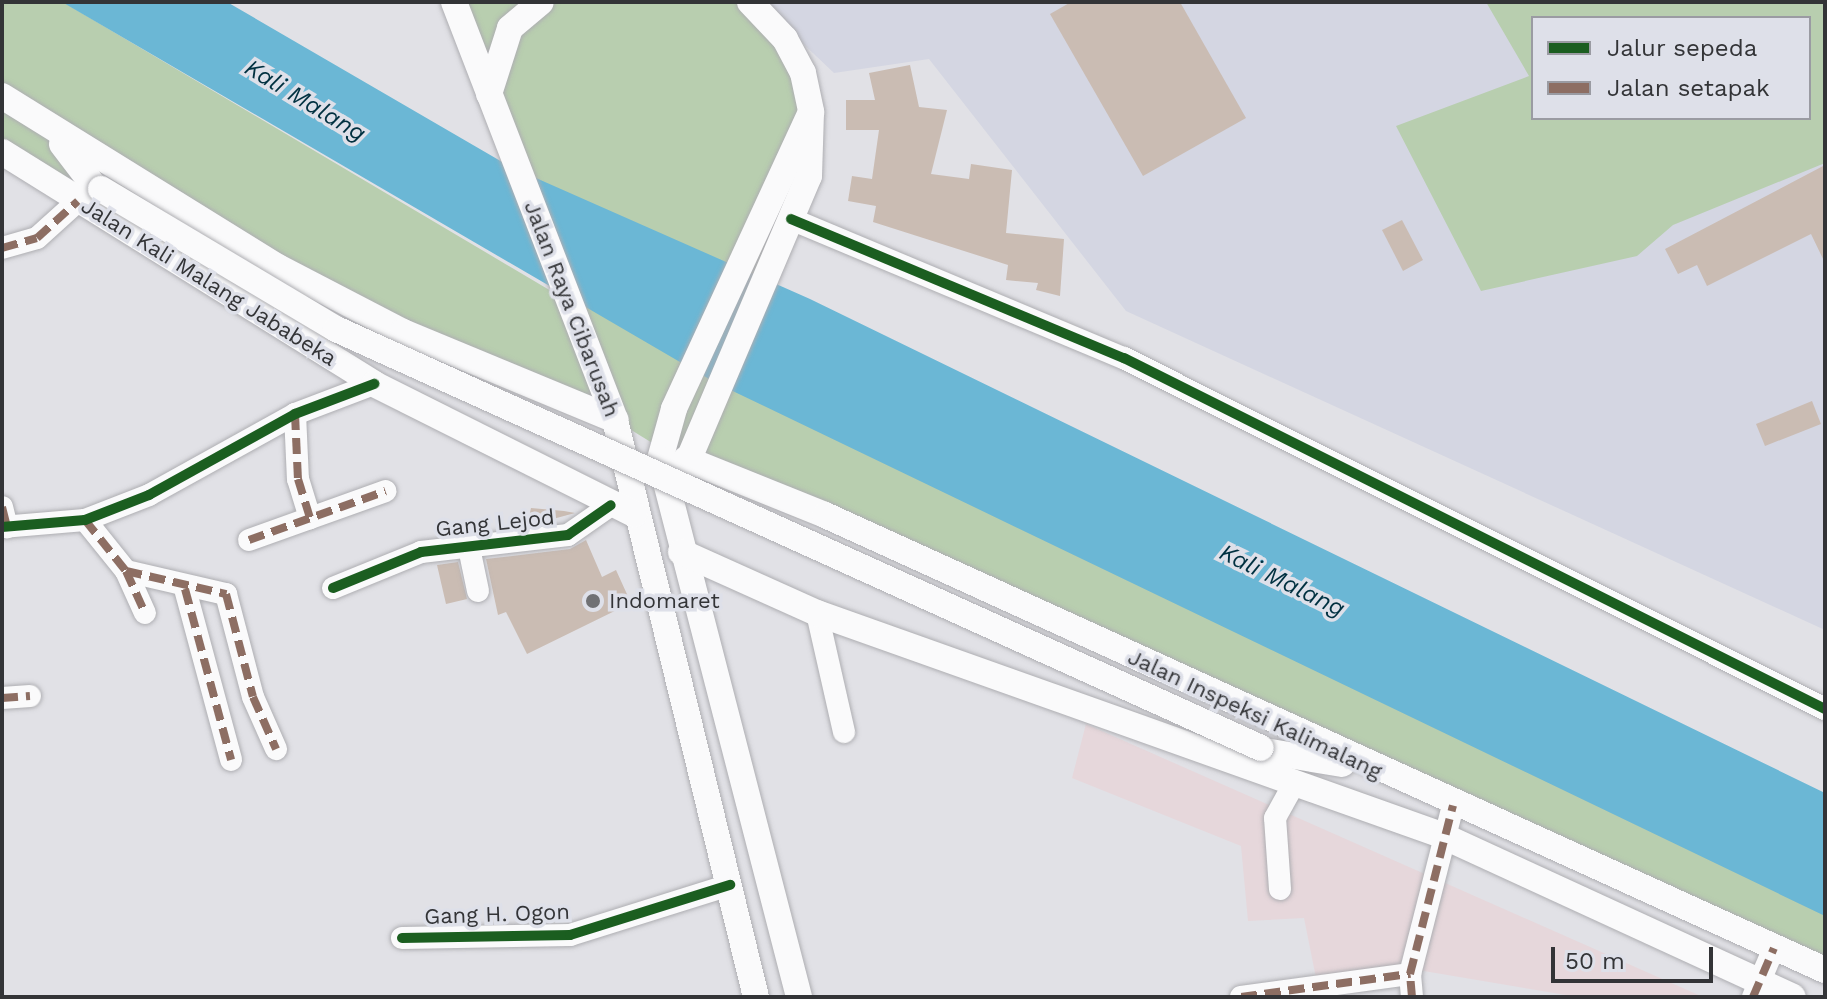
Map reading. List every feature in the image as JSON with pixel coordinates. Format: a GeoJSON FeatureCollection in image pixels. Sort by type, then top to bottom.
{"type":"FeatureCollection","features":[{"type":"Feature","properties":{"kind":"main road","name":"Jalan Raya Cibarusah"},"geometry":{"type":"LineString","coordinates":[[454,2],[600,374],[615,420],[623,509],[730,885],[756,997]]}},
{"type":"Feature","properties":{"kind":"main road"},"geometry":{"type":"LineString","coordinates":[[489,94],[510,28],[541,2]]}},
{"type":"Feature","properties":{"kind":"main road"},"geometry":{"type":"LineString","coordinates":[[674,526],[686,459],[699,421],[791,219],[813,161],[811,112],[803,73],[748,3]]}},
{"type":"Feature","properties":{"kind":"main road"},"geometry":{"type":"LineString","coordinates":[[2,96],[278,267],[403,332],[615,420]]}},
{"type":"Feature","properties":{"kind":"main road"},"geometry":{"type":"LineString","coordinates":[[799,997],[674,526],[660,459],[674,409],[811,112]]}},
{"type":"Feature","properties":{"kind":"main road"},"geometry":{"type":"LineString","coordinates":[[48,125],[91,192],[336,329],[1266,750],[1341,801]]}},
{"type":"Feature","properties":{"kind":"main road","name":"Jalan Kali Malang Jababeka"},"geometry":{"type":"LineString","coordinates":[[8,156],[91,192],[374,384],[623,509]]}},
{"type":"Feature","properties":{"kind":"main road"},"geometry":{"type":"LineString","coordinates":[[374,384],[403,332]]}},
{"type":"Feature","properties":{"kind":"main road","name":"Jalan Inspeksi Kalimalang"},"geometry":{"type":"LineString","coordinates":[[686,459],[839,521],[1369,768],[1825,970]]}},
{"type":"Feature","properties":{"kind":"main road","name":"Jalan Inspeksi Kalimalang"},"geometry":{"type":"LineString","coordinates":[[681,552],[817,613],[1293,786],[1441,835],[1755,990],[1793,997]]}},
{"type":"Feature","properties":{"kind":"main road"},"geometry":{"type":"LineString","coordinates":[[1266,750],[1369,768]]}},
{"type":"Feature","properties":{"kind":"street"},"geometry":{"type":"LineString","coordinates":[[2,248],[37,238],[91,192]]}},
{"type":"Feature","properties":{"kind":"street"},"geometry":{"type":"LineString","coordinates":[[791,219],[1124,358],[1825,709]]}},
{"type":"Feature","properties":{"kind":"street"},"geometry":{"type":"LineString","coordinates":[[4,521],[85,520],[149,495],[295,414],[374,384]]}},
{"type":"Feature","properties":{"kind":"street"},"geometry":{"type":"LineString","coordinates":[[295,414],[298,479],[310,518]]}},
{"type":"Feature","properties":{"kind":"street"},"geometry":{"type":"LineString","coordinates":[[249,540],[386,491]]}},
{"type":"Feature","properties":{"kind":"street","name":"Gang Lejod"},"geometry":{"type":"LineString","coordinates":[[333,588],[377,565],[468,543],[568,535],[623,509]]}},
{"type":"Feature","properties":{"kind":"street"},"geometry":{"type":"LineString","coordinates":[[85,520],[126,571],[145,613]]}},
{"type":"Feature","properties":{"kind":"street"},"geometry":{"type":"LineString","coordinates":[[468,543],[478,591]]}},
{"type":"Feature","properties":{"kind":"street"},"geometry":{"type":"LineString","coordinates":[[126,571],[185,589],[211,586],[226,594],[253,697],[276,749]]}},
{"type":"Feature","properties":{"kind":"street"},"geometry":{"type":"LineString","coordinates":[[185,589],[231,760]]}},
{"type":"Feature","properties":{"kind":"street"},"geometry":{"type":"LineString","coordinates":[[817,613],[844,732]]}},
{"type":"Feature","properties":{"kind":"street"},"geometry":{"type":"LineString","coordinates":[[2,698],[30,696]]}},
{"type":"Feature","properties":{"kind":"street"},"geometry":{"type":"LineString","coordinates":[[1280,889],[1275,818],[1293,786]]}},
{"type":"Feature","properties":{"kind":"street"},"geometry":{"type":"LineString","coordinates":[[1412,997],[1410,974],[1441,835],[1453,805]]}},
{"type":"Feature","properties":{"kind":"street","name":"Gang H. Ogon"},"geometry":{"type":"LineString","coordinates":[[402,938],[570,935],[730,885]]}},
{"type":"Feature","properties":{"kind":"street"},"geometry":{"type":"LineString","coordinates":[[1755,990],[1774,948]]}},
{"type":"Feature","properties":{"kind":"street"},"geometry":{"type":"LineString","coordinates":[[1241,997],[1410,974]]}},
{"type":"Feature","properties":{"kind":"shaded area"},"geometry":{"type":"Polygon","coordinates":[[[759,2],[1825,2],[1825,630],[1126,311],[929,59],[834,73],[759,2]]]}},
{"type":"Feature","properties":{"kind":"shaded area"},"geometry":{"type":"Polygon","coordinates":[[[1086,724],[1703,997],[1578,997],[1406,968],[1318,988],[1304,918],[1248,921],[1241,846],[1072,778],[1086,724]]]}},
{"type":"Feature","properties":{"kind":"green space"},"geometry":{"type":"Polygon","coordinates":[[[2,2],[63,2],[568,301],[454,2],[750,2],[785,39],[815,145],[718,380],[1825,915],[1825,970],[662,449],[615,420],[403,332],[93,156],[94,186],[15,159],[2,152],[2,2]]]}},
{"type":"Feature","properties":{"kind":"green space"},"geometry":{"type":"Polygon","coordinates":[[[1486,2],[1825,2],[1825,163],[1673,225],[1637,256],[1481,291],[1396,126],[1529,76],[1486,2]]]}},
{"type":"Feature","properties":{"kind":"water","name":"Kali Malang"},"geometry":{"type":"Polygon","coordinates":[[[62,2],[227,2],[511,167],[810,299],[1825,793],[1825,916],[716,383],[62,2]]]}},
{"type":"Feature","properties":{"kind":"building"},"geometry":{"type":"Polygon","coordinates":[[[1071,2],[1180,2],[1246,118],[1143,176],[1050,14],[1071,2]]]}},
{"type":"Feature","properties":{"kind":"building"},"geometry":{"type":"Polygon","coordinates":[[[910,65],[919,107],[947,110],[931,174],[969,179],[971,164],[1012,170],[1006,233],[1064,239],[1060,296],[1036,290],[1038,283],[1006,280],[1008,265],[873,222],[876,206],[848,201],[852,176],[872,179],[879,130],[846,130],[846,100],[875,100],[869,73],[910,65]]]}},
{"type":"Feature","properties":{"kind":"building"},"geometry":{"type":"Polygon","coordinates":[[[1825,165],[1825,263],[1811,234],[1707,286],[1697,265],[1678,274],[1665,249],[1825,165]]]}},
{"type":"Feature","properties":{"kind":"building"},"geometry":{"type":"Polygon","coordinates":[[[1402,220],[1423,260],[1403,271],[1382,230],[1402,220]]]}},
{"type":"Feature","properties":{"kind":"building"},"geometry":{"type":"Polygon","coordinates":[[[1812,401],[1821,424],[1765,446],[1756,424],[1812,401]]]}},
{"type":"Feature","properties":{"kind":"building"},"geometry":{"type":"Polygon","coordinates":[[[531,508],[564,511],[575,513],[527,526],[531,508]]]}},
{"type":"Feature","properties":{"kind":"building"},"geometry":{"type":"Polygon","coordinates":[[[586,540],[602,577],[616,570],[631,603],[527,654],[506,612],[498,615],[486,559],[570,549],[586,540]]]}},
{"type":"Feature","properties":{"kind":"building"},"geometry":{"type":"Polygon","coordinates":[[[458,562],[467,599],[446,604],[437,565],[458,562]]]}},
{"type":"Feature","properties":{"kind":"marked path"},"geometry":{"type":"LineString","coordinates":[[2,248],[37,238],[78,201]]}},
{"type":"Feature","properties":{"kind":"marked path"},"geometry":{"type":"LineString","coordinates":[[295,414],[298,479],[310,518]]}},
{"type":"Feature","properties":{"kind":"marked path"},"geometry":{"type":"LineString","coordinates":[[249,540],[386,491]]}},
{"type":"Feature","properties":{"kind":"marked path"},"geometry":{"type":"LineString","coordinates":[[2,507],[7,527]]}},
{"type":"Feature","properties":{"kind":"marked path"},"geometry":{"type":"LineString","coordinates":[[85,520],[126,571],[145,613]]}},
{"type":"Feature","properties":{"kind":"marked path"},"geometry":{"type":"LineString","coordinates":[[126,571],[226,594],[253,697],[276,749]]}},
{"type":"Feature","properties":{"kind":"marked path"},"geometry":{"type":"LineString","coordinates":[[185,589],[231,760]]}},
{"type":"Feature","properties":{"kind":"marked path"},"geometry":{"type":"LineString","coordinates":[[2,698],[30,696]]}},
{"type":"Feature","properties":{"kind":"marked path"},"geometry":{"type":"LineString","coordinates":[[1412,997],[1410,974],[1453,805]]}},
{"type":"Feature","properties":{"kind":"marked path"},"geometry":{"type":"LineString","coordinates":[[1753,997],[1774,948]]}},
{"type":"Feature","properties":{"kind":"marked path"},"geometry":{"type":"LineString","coordinates":[[1241,997],[1410,974]]}},
{"type":"Feature","properties":{"kind":"cycle path"},"geometry":{"type":"LineString","coordinates":[[791,219],[1124,358],[1825,709]]}},
{"type":"Feature","properties":{"kind":"cycle path"},"geometry":{"type":"LineString","coordinates":[[2,527],[85,520],[149,495],[295,414],[374,384]]}},
{"type":"Feature","properties":{"kind":"cycle path"},"geometry":{"type":"LineString","coordinates":[[333,588],[421,552],[568,535],[611,505]]}},
{"type":"Feature","properties":{"kind":"cycle path"},"geometry":{"type":"LineString","coordinates":[[402,938],[570,935],[730,885]]}},
{"type":"Feature","properties":{"kind":"place","name":"Indomaret"},"geometry":{"type":"Point","coordinates":[593,601]}}]}
